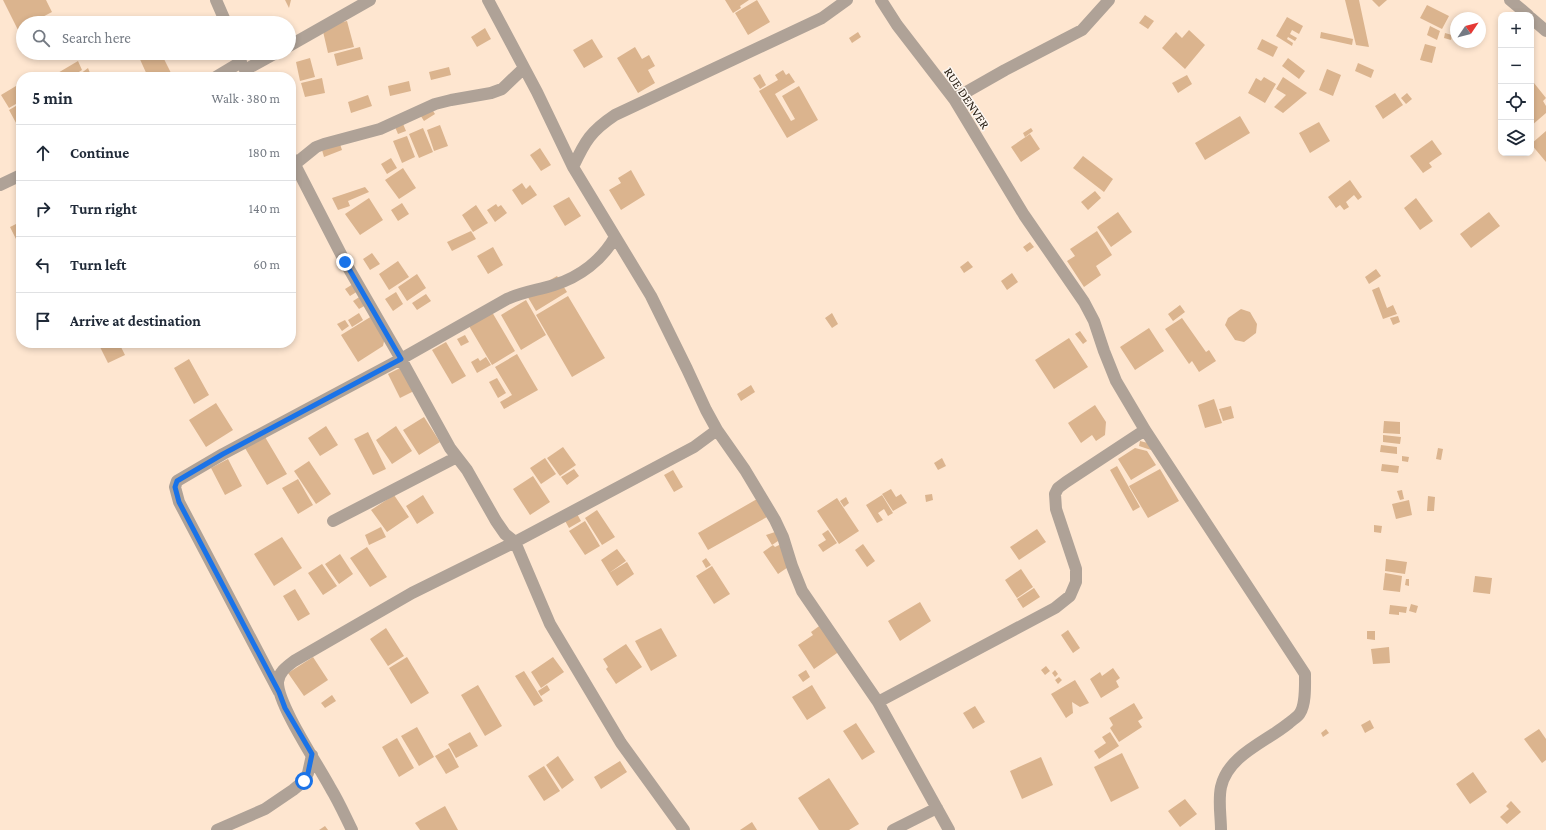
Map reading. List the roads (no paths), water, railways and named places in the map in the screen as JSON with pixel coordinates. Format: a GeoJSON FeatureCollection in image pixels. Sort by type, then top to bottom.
{"type":"FeatureCollection","features":[{"type":"Feature","properties":{"kind":"street"},"geometry":{"type":"LineString","coordinates":[[216,0],[223,16]]}},
{"type":"Feature","properties":{"kind":"street"},"geometry":{"type":"LineString","coordinates":[[296,42],[370,0]]}},
{"type":"Feature","properties":{"kind":"street"},"geometry":{"type":"LineString","coordinates":[[488,0],[524,68],[573,167],[651,296],[717,430],[745,470],[775,520],[802,591],[878,702],[949,830]]}},
{"type":"Feature","properties":{"kind":"street"},"geometry":{"type":"LineString","coordinates":[[573,167],[589,137],[601,125],[616,115],[822,18],[848,0]]}},
{"type":"Feature","properties":{"kind":"street","name":"RUE DENVER"},"geometry":{"type":"LineString","coordinates":[[881,0],[897,24],[954,99],[1024,215],[1084,302],[1094,320],[1116,381],[1145,430],[1305,674],[1305,695],[1300,713],[1279,732],[1244,754],[1229,770],[1221,786],[1221,830]]}},
{"type":"Feature","properties":{"kind":"street"},"geometry":{"type":"LineString","coordinates":[[954,99],[1004,70],[1082,30],[1109,0]]}},
{"type":"Feature","properties":{"kind":"street"},"geometry":{"type":"LineString","coordinates":[[1510,0],[1524,12]]}},
{"type":"Feature","properties":{"kind":"street"},"geometry":{"type":"LineString","coordinates":[[1534,21],[1546,31]]}},
{"type":"Feature","properties":{"kind":"street"},"geometry":{"type":"LineString","coordinates":[[228,72],[258,60]]}},
{"type":"Feature","properties":{"kind":"street"},"geometry":{"type":"LineString","coordinates":[[296,158],[324,144],[380,129],[435,104],[491,93],[502,88],[524,68]]}},
{"type":"Feature","properties":{"kind":"street"},"geometry":{"type":"LineString","coordinates":[[296,166],[345,262],[450,448],[468,470],[496,521],[506,534],[515,542],[550,624],[621,743],[684,830]]}},
{"type":"Feature","properties":{"kind":"street"},"geometry":{"type":"LineString","coordinates":[[0,185],[16,177]]}},
{"type":"Feature","properties":{"kind":"street"},"geometry":{"type":"LineString","coordinates":[[352,830],[333,790],[285,708],[279,692],[179,502],[175,487],[177,481],[223,454],[401,359],[516,295],[567,280],[597,261],[616,237]]}},
{"type":"Feature","properties":{"kind":"street"},"geometry":{"type":"LineString","coordinates":[[279,692],[278,682],[280,673],[294,661],[412,593],[515,542],[694,447],[717,430]]}},
{"type":"Feature","properties":{"kind":"street"},"geometry":{"type":"LineString","coordinates":[[878,702],[1055,608],[1070,596],[1076,582],[1076,569],[1056,509],[1055,494],[1058,488],[1066,482],[1145,430]]}},
{"type":"Feature","properties":{"kind":"street"},"geometry":{"type":"LineString","coordinates":[[333,521],[457,457]]}},
{"type":"Feature","properties":{"kind":"street"},"geometry":{"type":"LineString","coordinates":[[217,830],[265,809],[294,790],[304,781],[308,773],[312,754]]}},
{"type":"Feature","properties":{"kind":"street"},"geometry":{"type":"LineString","coordinates":[[893,830],[937,808]]}}]}
